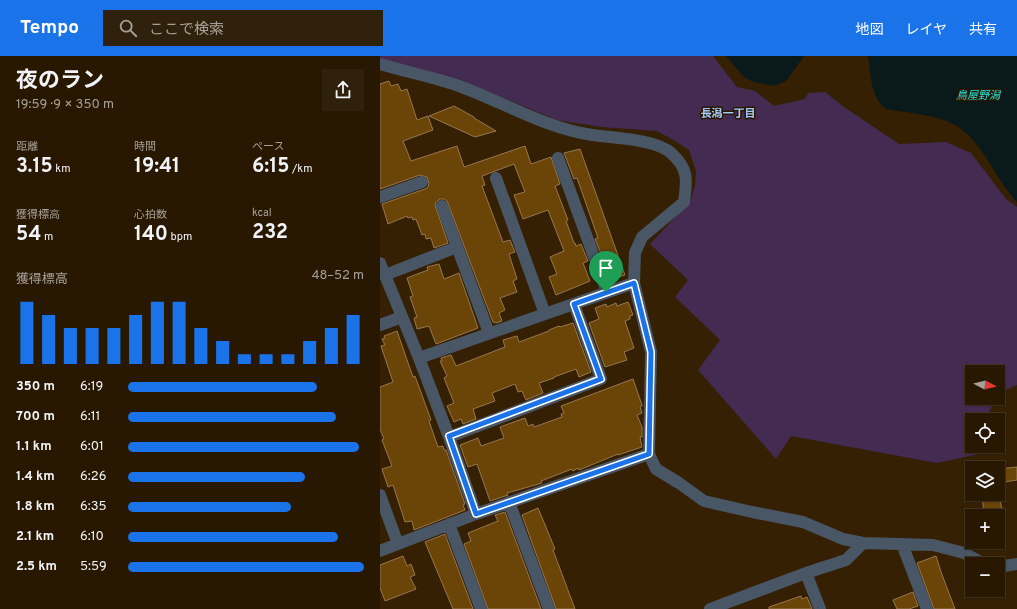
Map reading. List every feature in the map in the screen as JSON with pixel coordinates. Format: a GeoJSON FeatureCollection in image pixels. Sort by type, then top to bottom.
{"type":"FeatureCollection","features":[{"type":"Feature","properties":{"kind":"street"},"geometry":{"type":"LineString","coordinates":[[380,64],[458,86],[537,118],[551,126],[578,133],[652,143],[670,152],[684,168],[687,182],[684,202],[642,237],[635,253],[634,283],[651,352],[649,454],[656,469],[679,482],[704,501],[803,522],[843,540],[863,543],[932,545],[964,553],[971,557]]}},
{"type":"Feature","properties":{"kind":"street"},"geometry":{"type":"LineString","coordinates":[[558,158],[606,292]]}},
{"type":"Feature","properties":{"kind":"street"},"geometry":{"type":"LineString","coordinates":[[496,178],[545,314]]}},
{"type":"Feature","properties":{"kind":"street"},"geometry":{"type":"LineString","coordinates":[[380,197],[422,182]]}},
{"type":"Feature","properties":{"kind":"street"},"geometry":{"type":"LineString","coordinates":[[442,206],[490,333]]}},
{"type":"Feature","properties":{"kind":"street"},"geometry":{"type":"LineString","coordinates":[[385,275],[457,247]]}},
{"type":"Feature","properties":{"kind":"street"},"geometry":{"type":"LineString","coordinates":[[380,263],[449,436],[476,514]]}},
{"type":"Feature","properties":{"kind":"street"},"geometry":{"type":"LineString","coordinates":[[419,358],[634,283]]}},
{"type":"Feature","properties":{"kind":"street"},"geometry":{"type":"LineString","coordinates":[[449,436],[601,379],[574,304]]}},
{"type":"Feature","properties":{"kind":"street"},"geometry":{"type":"LineString","coordinates":[[380,325],[402,317]]}},
{"type":"Feature","properties":{"kind":"street"},"geometry":{"type":"LineString","coordinates":[[380,551],[476,514],[649,454]]}},
{"type":"Feature","properties":{"kind":"street"},"geometry":{"type":"LineString","coordinates":[[380,495],[398,544]]}},
{"type":"Feature","properties":{"kind":"street"},"geometry":{"type":"LineString","coordinates":[[510,502],[549,609]]}},
{"type":"Feature","properties":{"kind":"street"},"geometry":{"type":"LineString","coordinates":[[449,524],[481,609]]}},
{"type":"Feature","properties":{"kind":"street"},"geometry":{"type":"LineString","coordinates":[[710,609],[806,573],[846,560],[863,543]]}},
{"type":"Feature","properties":{"kind":"street"},"geometry":{"type":"LineString","coordinates":[[902,544],[927,609]]}},
{"type":"Feature","properties":{"kind":"street"},"geometry":{"type":"LineString","coordinates":[[1005,566],[1017,564]]}},
{"type":"Feature","properties":{"kind":"street"},"geometry":{"type":"LineString","coordinates":[[806,573],[820,609]]}},
{"type":"Feature","properties":{"kind":"shaded area"},"geometry":{"type":"Polygon","coordinates":[[[380,56],[713,56],[737,87],[755,91],[774,106],[805,99],[808,93],[825,92],[844,107],[899,144],[946,142],[971,153],[1006,199],[1017,207],[1017,385],[1005,390],[1005,365],[965,365],[965,405],[992,405],[988,413],[965,413],[965,453],[979,454],[937,463],[791,436],[776,459],[698,370],[720,340],[675,297],[688,280],[650,244],[691,200],[695,185],[696,171],[689,150],[657,131],[601,127],[557,120],[468,83],[380,60],[380,56]]]}},
{"type":"Feature","properties":{"kind":"water"},"geometry":{"type":"Polygon","coordinates":[[[726,56],[804,56],[786,81],[774,86],[754,82],[745,78],[726,56]]]}},
{"type":"Feature","properties":{"kind":"water","name":"鳥屋野潟"},"geometry":{"type":"Polygon","coordinates":[[[868,56],[1017,56],[1017,202],[1002,183],[981,150],[965,132],[955,125],[939,118],[886,109],[881,104],[874,92],[868,56]]]}},
{"type":"Feature","properties":{"kind":"building"},"geometry":{"type":"Polygon","coordinates":[[[389,81],[391,86],[398,84],[401,91],[407,89],[417,120],[428,116],[433,130],[403,141],[411,161],[457,146],[464,167],[525,146],[531,164],[551,157],[560,184],[555,186],[568,220],[566,221],[574,243],[576,246],[581,244],[588,261],[583,263],[590,281],[556,295],[549,277],[557,274],[550,257],[564,251],[548,210],[523,219],[514,195],[525,192],[514,164],[482,176],[485,185],[482,186],[503,242],[510,240],[515,252],[509,254],[517,279],[513,281],[517,292],[500,298],[505,310],[499,313],[502,321],[496,323],[493,322],[447,201],[440,199],[435,205],[448,243],[434,248],[431,238],[426,239],[425,234],[422,235],[416,219],[413,220],[412,217],[408,218],[407,216],[388,224],[382,204],[425,189],[428,187],[429,183],[427,177],[420,175],[380,189],[380,84],[389,81]]]}},
{"type":"Feature","properties":{"kind":"building"},"geometry":{"type":"Polygon","coordinates":[[[454,106],[496,131],[475,137],[429,116],[454,106]]]}},
{"type":"Feature","properties":{"kind":"building"},"geometry":{"type":"Polygon","coordinates":[[[580,149],[625,275],[613,279],[605,255],[602,256],[595,239],[598,238],[577,178],[574,179],[564,153],[580,149]]]}},
{"type":"Feature","properties":{"kind":"building"},"geometry":{"type":"Polygon","coordinates":[[[439,264],[444,279],[459,273],[478,328],[436,344],[429,326],[417,329],[414,318],[417,317],[410,297],[413,296],[407,278],[428,270],[427,267],[439,264]]]}},
{"type":"Feature","properties":{"kind":"building"},"geometry":{"type":"Polygon","coordinates":[[[628,302],[633,315],[630,316],[630,319],[625,321],[634,348],[624,352],[627,360],[605,367],[589,323],[599,319],[595,308],[606,304],[607,307],[616,303],[617,306],[628,302]]]}},
{"type":"Feature","properties":{"kind":"building"},"geometry":{"type":"Polygon","coordinates":[[[573,323],[591,372],[579,377],[576,369],[539,383],[543,393],[526,400],[522,391],[518,392],[515,384],[492,393],[495,401],[473,409],[476,419],[463,424],[461,419],[454,422],[447,406],[454,403],[444,378],[447,376],[440,361],[442,361],[441,358],[451,355],[456,366],[505,347],[503,340],[517,336],[519,342],[559,326],[573,323]]]}},
{"type":"Feature","properties":{"kind":"building"},"geometry":{"type":"Polygon","coordinates":[[[397,331],[413,377],[415,376],[431,420],[429,421],[438,447],[443,446],[444,450],[446,450],[465,504],[463,505],[465,510],[414,530],[412,521],[405,522],[393,485],[388,487],[382,469],[392,466],[382,440],[384,439],[380,429],[380,387],[393,382],[381,346],[385,345],[382,339],[385,338],[384,336],[397,331]]]}},
{"type":"Feature","properties":{"kind":"building"},"geometry":{"type":"Polygon","coordinates":[[[633,379],[642,405],[640,407],[642,413],[637,415],[642,427],[642,437],[640,437],[642,447],[618,454],[579,470],[578,468],[573,471],[572,469],[541,481],[542,483],[507,493],[508,495],[490,501],[477,464],[468,467],[460,445],[478,438],[481,446],[504,438],[500,427],[525,418],[528,426],[533,424],[534,427],[562,417],[561,414],[564,413],[561,406],[633,379]]]}},
{"type":"Feature","properties":{"kind":"building"},"geometry":{"type":"Polygon","coordinates":[[[1017,467],[1017,480],[1005,482],[1005,468],[1017,467]]]}},
{"type":"Feature","properties":{"kind":"building"},"geometry":{"type":"Polygon","coordinates":[[[982,501],[1000,501],[1002,509],[984,509],[982,501]]]}},
{"type":"Feature","properties":{"kind":"building"},"geometry":{"type":"Polygon","coordinates":[[[538,508],[555,549],[553,550],[575,609],[556,609],[522,515],[538,508]]]}},
{"type":"Feature","properties":{"kind":"building"},"geometry":{"type":"Polygon","coordinates":[[[505,512],[541,609],[488,609],[464,544],[471,541],[468,533],[498,521],[495,515],[505,512]]]}},
{"type":"Feature","properties":{"kind":"building"},"geometry":{"type":"Polygon","coordinates":[[[445,534],[473,609],[453,609],[425,542],[445,534]]]}},
{"type":"Feature","properties":{"kind":"building"},"geometry":{"type":"Polygon","coordinates":[[[403,556],[407,566],[411,564],[415,575],[410,577],[416,589],[385,601],[380,588],[380,565],[403,556]]]}},
{"type":"Feature","properties":{"kind":"building"},"geometry":{"type":"Polygon","coordinates":[[[936,556],[955,609],[934,609],[917,563],[936,556]]]}},
{"type":"Feature","properties":{"kind":"building"},"geometry":{"type":"Polygon","coordinates":[[[913,592],[918,606],[909,609],[897,609],[893,600],[913,592]]]}},
{"type":"Feature","properties":{"kind":"building"},"geometry":{"type":"Polygon","coordinates":[[[801,596],[802,599],[807,597],[812,609],[769,609],[769,607],[801,596]]]}},
{"type":"Feature","properties":{"kind":"district","name":"長潟一丁目"},"geometry":{"type":"Point","coordinates":[728,113]}},
{"type":"Feature","properties":{"kind":"route"},"geometry":{"type":"LineString","coordinates":[[634,283],[651,352],[649,454],[476,514],[449,436],[601,379],[574,304],[606,292],[634,283]]}}]}
